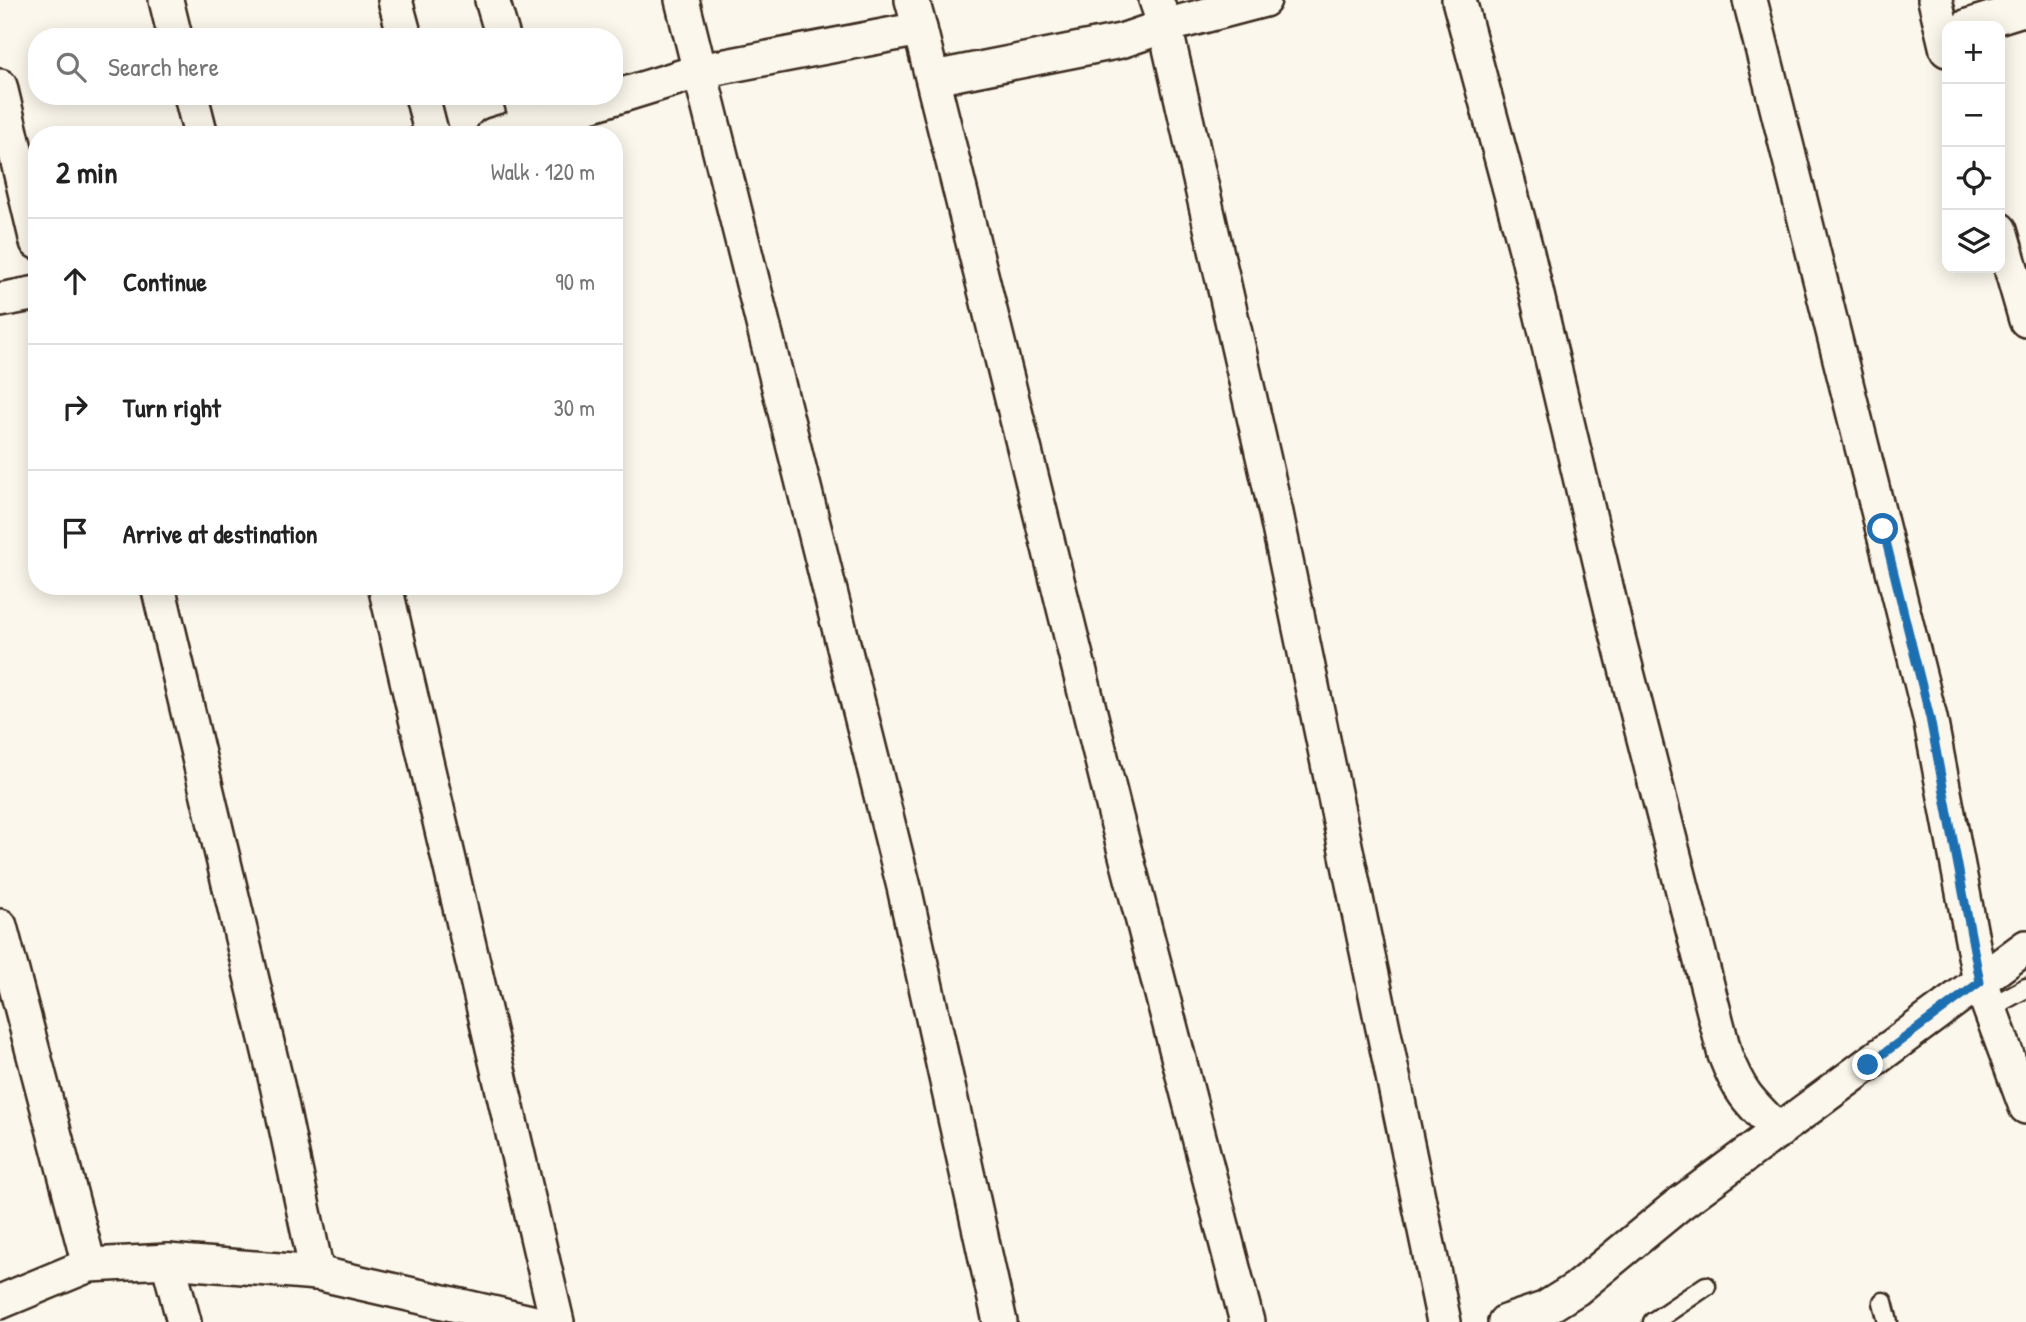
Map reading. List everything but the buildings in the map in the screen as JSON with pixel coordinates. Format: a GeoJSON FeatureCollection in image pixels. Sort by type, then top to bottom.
{"type":"FeatureCollection","features":[{"type":"Feature","properties":{"kind":"street"},"geometry":{"type":"LineString","coordinates":[[166,0],[173,28]]}},
{"type":"Feature","properties":{"kind":"street"},"geometry":{"type":"LineString","coordinates":[[395,0],[403,28]]}},
{"type":"Feature","properties":{"kind":"street"},"geometry":{"type":"LineString","coordinates":[[492,0],[500,28]]}},
{"type":"Feature","properties":{"kind":"street"},"geometry":{"type":"LineString","coordinates":[[682,0],[904,887],[1000,1322]]}},
{"type":"Feature","properties":{"kind":"street"},"geometry":{"type":"LineString","coordinates":[[933,78],[1121,41],[1160,13],[1264,0]]}},
{"type":"Feature","properties":{"kind":"street"},"geometry":{"type":"LineString","coordinates":[[1459,0],[1527,253],[1621,650],[1725,1055],[1747,1100],[1779,1131]]}},
{"type":"Feature","properties":{"kind":"street"},"geometry":{"type":"LineString","coordinates":[[1750,0],[1930,718],[1985,995],[2026,1107]]}},
{"type":"Feature","properties":{"kind":"street"},"geometry":{"type":"LineString","coordinates":[[1935,0],[1944,21]]}},
{"type":"Feature","properties":{"kind":"street"},"geometry":{"type":"LineString","coordinates":[[1991,21],[2026,8]]}},
{"type":"Feature","properties":{"kind":"street"},"geometry":{"type":"LineString","coordinates":[[1160,13],[1276,513],[1444,1322]]}},
{"type":"Feature","properties":{"kind":"street"},"geometry":{"type":"LineString","coordinates":[[623,88],[700,71],[916,14],[1116,817],[1247,1322]]}},
{"type":"Feature","properties":{"kind":"street"},"geometry":{"type":"LineString","coordinates":[[0,86],[7,141],[28,212]]}},
{"type":"Feature","properties":{"kind":"street"},"geometry":{"type":"LineString","coordinates":[[193,105],[199,126]]}},
{"type":"Feature","properties":{"kind":"street"},"geometry":{"type":"LineString","coordinates":[[424,105],[430,126]]}},
{"type":"Feature","properties":{"kind":"street"},"geometry":{"type":"LineString","coordinates":[[504,126],[524,110],[547,105]]}},
{"type":"Feature","properties":{"kind":"street"},"geometry":{"type":"LineString","coordinates":[[2005,247],[2026,320]]}},
{"type":"Feature","properties":{"kind":"street"},"geometry":{"type":"LineString","coordinates":[[0,300],[28,295]]}},
{"type":"Feature","properties":{"kind":"street"},"geometry":{"type":"LineString","coordinates":[[160,595],[275,1076],[317,1273]]}},
{"type":"Feature","properties":{"kind":"street"},"geometry":{"type":"LineString","coordinates":[[387,595],[557,1322]]}},
{"type":"Feature","properties":{"kind":"street"},"geometry":{"type":"LineString","coordinates":[[0,926],[89,1265]]}},
{"type":"Feature","properties":{"kind":"street"},"geometry":{"type":"LineString","coordinates":[[1505,1322],[1544,1309],[1576,1289],[1678,1205],[1779,1131],[1985,995],[2026,947]]}},
{"type":"Feature","properties":{"kind":"street"},"geometry":{"type":"LineString","coordinates":[[168,1261],[184,1322]]}},
{"type":"Feature","properties":{"kind":"street"},"geometry":{"type":"LineString","coordinates":[[0,1302],[89,1265],[168,1261],[317,1273],[531,1322]]}},
{"type":"Feature","properties":{"kind":"lane"},"geometry":{"type":"LineString","coordinates":[[1985,995],[2026,988]]}},
{"type":"Feature","properties":{"kind":"lane"},"geometry":{"type":"LineString","coordinates":[[1653,1322],[1706,1286]]}},
{"type":"Feature","properties":{"kind":"lane"},"geometry":{"type":"LineString","coordinates":[[1883,1302],[1888,1322]]}},
{"type":"Feature","properties":{"kind":"route"},"geometry":{"type":"LineString","coordinates":[[1868,1065],[1980,982],[1930,718],[1883,529]]}}]}
